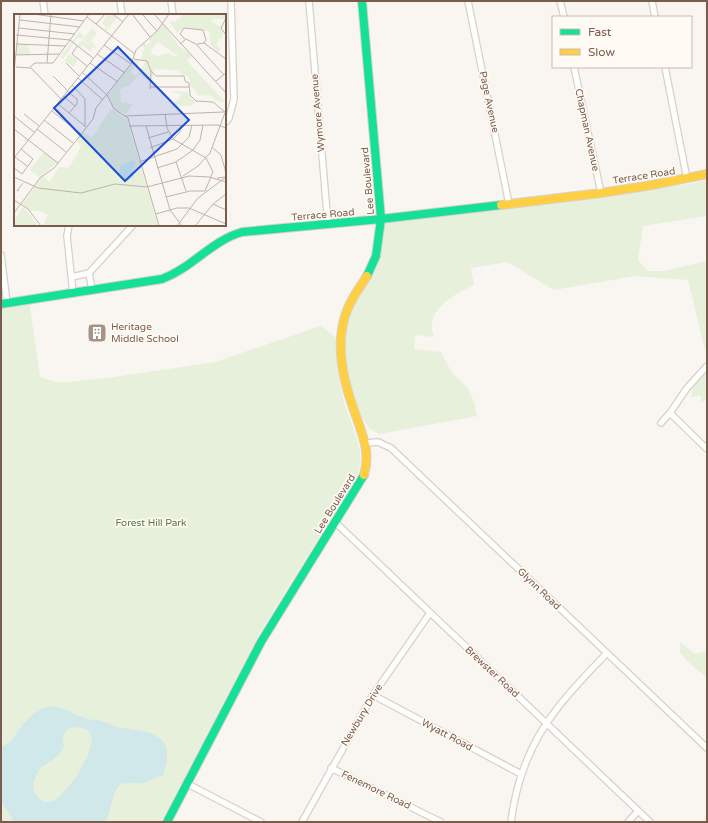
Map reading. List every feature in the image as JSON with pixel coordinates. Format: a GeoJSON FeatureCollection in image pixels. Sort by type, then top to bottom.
{"type":"FeatureCollection","features":[{"type":"Feature","properties":{"kind":"street"},"geometry":{"type":"LineString","coordinates":[[43,1],[45,14]]}},
{"type":"Feature","properties":{"kind":"street"},"geometry":{"type":"LineString","coordinates":[[120,1],[122,14]]}},
{"type":"Feature","properties":{"kind":"street"},"geometry":{"type":"LineString","coordinates":[[171,1],[173,14]]}},
{"type":"Feature","properties":{"kind":"street"},"geometry":{"type":"LineString","coordinates":[[226,122],[229,118],[234,99],[231,1]]}},
{"type":"Feature","properties":{"kind":"street","name":"Wymore Avenue"},"geometry":{"type":"LineString","coordinates":[[309,1],[328,225]]}},
{"type":"Feature","properties":{"kind":"street","name":"Lee Boulevard"},"geometry":{"type":"LineString","coordinates":[[167,822],[186,783],[261,642],[363,478],[366,470],[366,443],[350,402],[341,352],[343,326],[351,302],[372,267],[380,244],[381,220],[362,1]]}},
{"type":"Feature","properties":{"kind":"street","name":"Page Avenue"},"geometry":{"type":"LineString","coordinates":[[468,1],[509,204]]}},
{"type":"Feature","properties":{"kind":"street"},"geometry":{"type":"LineString","coordinates":[[560,1],[564,16]]}},
{"type":"Feature","properties":{"kind":"street"},"geometry":{"type":"LineString","coordinates":[[652,1],[655,16]]}},
{"type":"Feature","properties":{"kind":"street","name":"Chapman Avenue"},"geometry":{"type":"LineString","coordinates":[[574,68],[601,193]]}},
{"type":"Feature","properties":{"kind":"street"},"geometry":{"type":"LineString","coordinates":[[665,68],[687,179]]}},
{"type":"Feature","properties":{"kind":"street","name":"Terrace Road"},"geometry":{"type":"LineString","coordinates":[[4,303],[152,281],[170,276],[186,268],[217,243],[232,234],[381,220],[601,193],[687,179],[707,174]]}},
{"type":"Feature","properties":{"kind":"street"},"geometry":{"type":"LineString","coordinates":[[69,226],[67,236],[73,293]]}},
{"type":"Feature","properties":{"kind":"street"},"geometry":{"type":"LineString","coordinates":[[72,277],[89,273],[132,226]]}},
{"type":"Feature","properties":{"kind":"street"},"geometry":{"type":"LineString","coordinates":[[1,255],[4,303]]}},
{"type":"Feature","properties":{"kind":"street"},"geometry":{"type":"LineString","coordinates":[[89,273],[92,290]]}},
{"type":"Feature","properties":{"kind":"street"},"geometry":{"type":"LineString","coordinates":[[661,423],[670,413],[687,388],[707,366]]}},
{"type":"Feature","properties":{"kind":"street"},"geometry":{"type":"LineString","coordinates":[[670,413],[707,449]]}},
{"type":"Feature","properties":{"kind":"street","name":"Glynn Road"},"geometry":{"type":"LineString","coordinates":[[366,443],[378,442],[391,448],[707,748]]}},
{"type":"Feature","properties":{"kind":"street","name":"Brewster Road"},"geometry":{"type":"LineString","coordinates":[[335,522],[650,822]]}},
{"type":"Feature","properties":{"kind":"street","name":"Newbury Drive"},"geometry":{"type":"LineString","coordinates":[[302,822],[373,695],[430,613]]}},
{"type":"Feature","properties":{"kind":"street"},"geometry":{"type":"LineString","coordinates":[[511,822],[513,804],[521,774],[547,724],[555,711],[571,692],[607,653]]}},
{"type":"Feature","properties":{"kind":"street","name":"Wyatt Road"},"geometry":{"type":"LineString","coordinates":[[373,695],[521,774]]}},
{"type":"Feature","properties":{"kind":"street","name":"Fenemore Road"},"geometry":{"type":"LineString","coordinates":[[332,768],[442,822]]}},
{"type":"Feature","properties":{"kind":"street"},"geometry":{"type":"LineString","coordinates":[[186,783],[261,822]]}},
{"type":"Feature","properties":{"kind":"street"},"geometry":{"type":"LineString","coordinates":[[628,822],[638,811]]}},
{"type":"Feature","properties":{"kind":"green space"},"geometry":{"type":"Polygon","coordinates":[[[707,180],[707,216],[643,226],[638,260],[647,271],[664,271],[707,261],[707,358],[688,280],[635,276],[554,290],[507,262],[471,268],[474,285],[449,299],[437,311],[433,319],[432,327],[434,337],[415,335],[414,349],[441,352],[452,373],[467,387],[474,402],[477,416],[379,434],[370,429],[350,402],[341,352],[343,326],[372,267],[381,219],[690,184],[707,180]]]}},
{"type":"Feature","properties":{"kind":"green space","name":"Forest Hill Park"},"geometry":{"type":"Polygon","coordinates":[[[29,300],[40,377],[56,382],[114,377],[215,362],[321,326],[336,338],[338,370],[344,402],[359,446],[360,464],[358,474],[259,634],[161,822],[1,822],[1,304],[29,300]]]}},
{"type":"Feature","properties":{"kind":"green space"},"geometry":{"type":"Polygon","coordinates":[[[707,367],[707,397],[702,403],[700,395],[691,397],[695,384],[707,367]]]}},
{"type":"Feature","properties":{"kind":"green space"},"geometry":{"type":"Polygon","coordinates":[[[680,642],[695,654],[707,651],[707,678],[687,661],[680,652],[680,642]]]}},
{"type":"Feature","properties":{"kind":"water"},"geometry":{"type":"Polygon","coordinates":[[[53,706],[71,711],[71,713],[94,721],[95,719],[118,727],[147,732],[155,735],[162,740],[166,746],[167,756],[163,776],[143,783],[121,784],[114,795],[106,822],[13,822],[10,814],[1,802],[1,748],[11,741],[21,727],[38,711],[53,706]],[[74,727],[69,728],[63,737],[64,745],[61,752],[38,771],[33,786],[36,795],[44,802],[54,801],[77,776],[89,753],[92,738],[86,729],[74,727]]]}},
{"type":"Feature","properties":{"kind":"traffic: fast"},"geometry":{"type":"LineString","coordinates":[[362,1],[381,219],[376,256],[367,276]]}},
{"type":"Feature","properties":{"kind":"traffic: fast"},"geometry":{"type":"LineString","coordinates":[[1,304],[162,279],[183,268],[231,236],[242,232],[381,219],[501,205]]}},
{"type":"Feature","properties":{"kind":"traffic: fast"},"geometry":{"type":"LineString","coordinates":[[167,822],[261,642],[364,475]]}},
{"type":"Feature","properties":{"kind":"traffic: slow"},"geometry":{"type":"LineString","coordinates":[[501,205],[601,193],[707,174]]}},
{"type":"Feature","properties":{"kind":"traffic: slow"},"geometry":{"type":"LineString","coordinates":[[364,475],[367,459],[365,443],[347,388],[341,347],[344,320],[348,308],[367,276]]}},
{"type":"Feature","properties":{"kind":"place","name":"Heritage Middle School"},"geometry":{"type":"Point","coordinates":[97,333]}}]}
